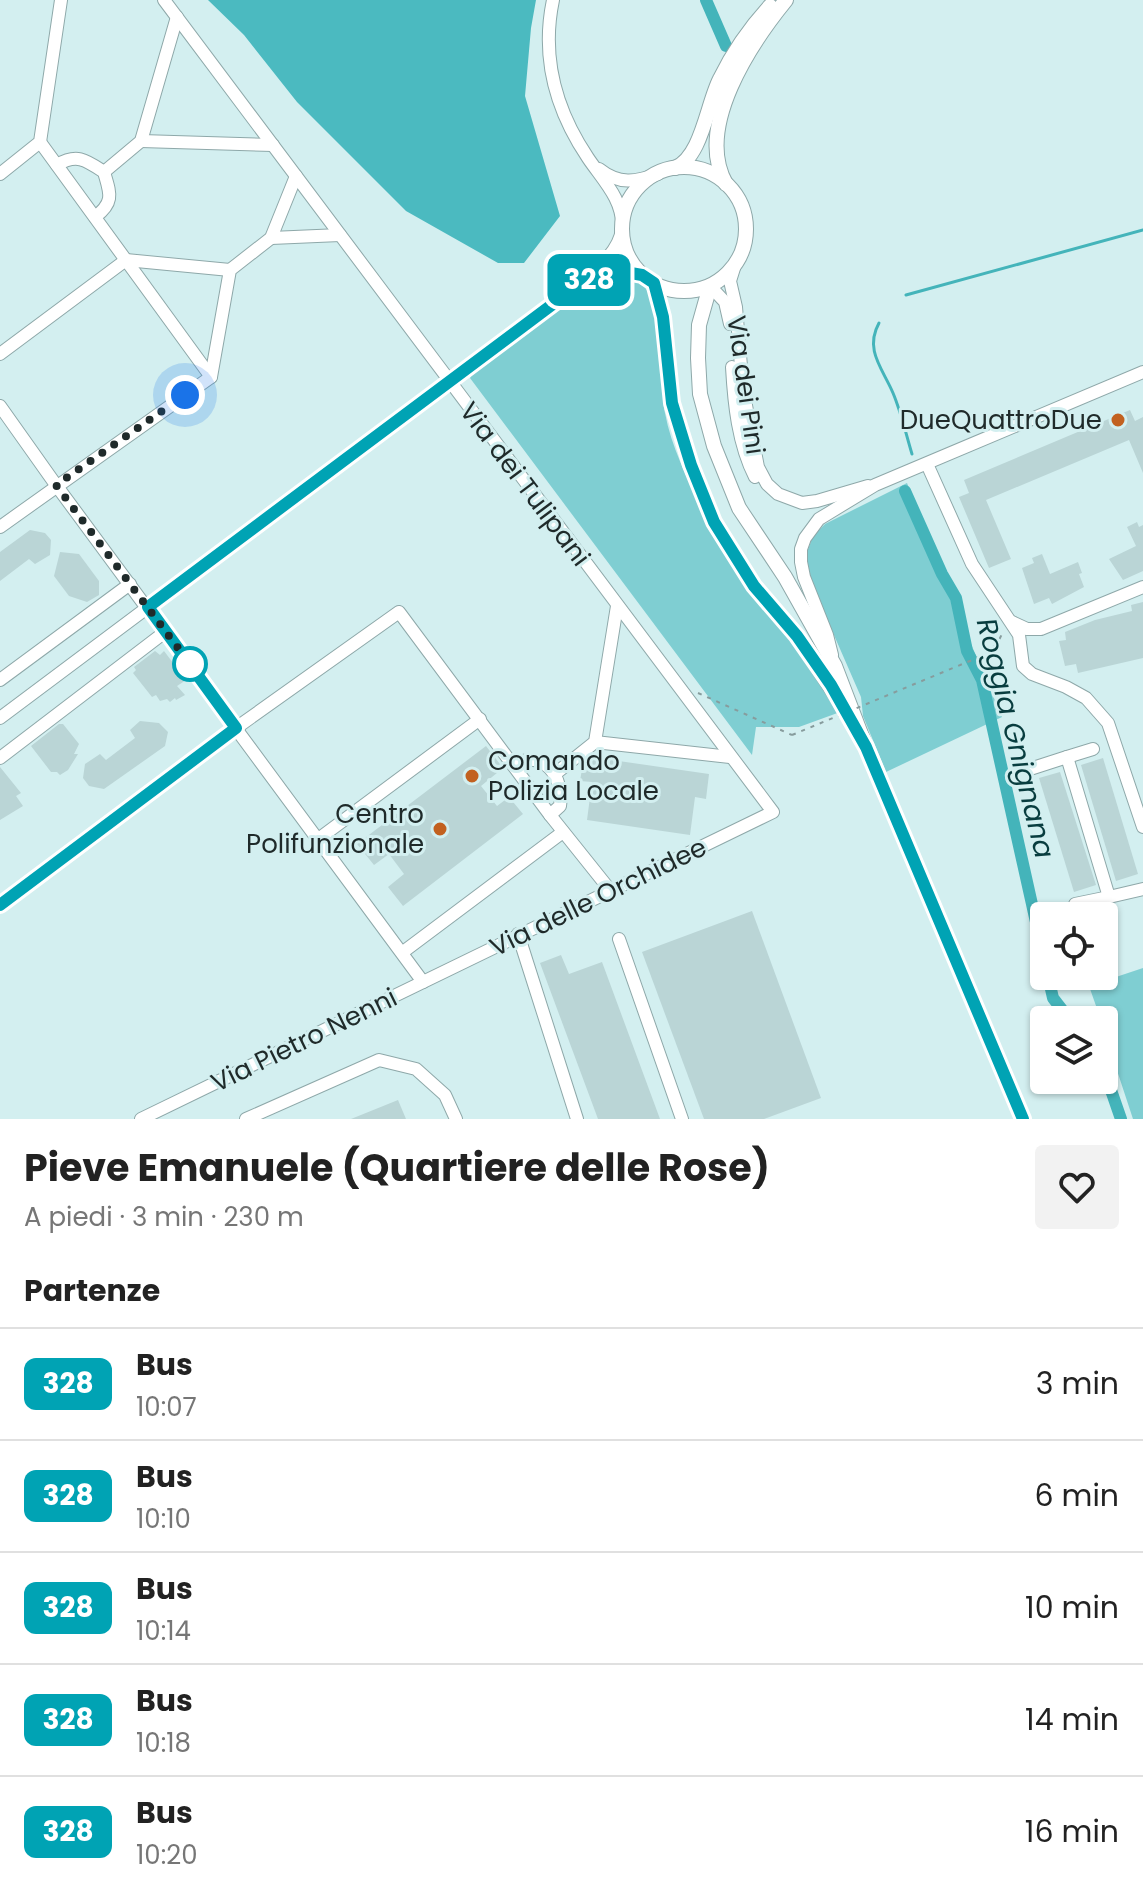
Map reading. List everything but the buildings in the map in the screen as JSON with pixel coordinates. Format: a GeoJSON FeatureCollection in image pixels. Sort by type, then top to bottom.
{"type":"FeatureCollection","features":[{"type":"Feature","properties":{"kind":"main road"},"geometry":{"type":"LineString","coordinates":[[776,0],[730,59],[718,82],[690,157],[682,165],[648,179],[634,194],[624,215],[622,230],[625,249],[648,279],[663,317],[672,403],[691,465],[714,522],[754,586],[797,636],[831,685],[866,747]]}},
{"type":"Feature","properties":{"kind":"main road"},"geometry":{"type":"LineString","coordinates":[[648,279],[678,291],[689,291],[710,286],[735,265],[745,239],[745,220],[740,204],[720,173],[718,146],[729,89],[751,47],[786,0]]}},
{"type":"Feature","properties":{"kind":"main road"},"geometry":{"type":"LineString","coordinates":[[665,171],[695,169],[727,185]]}},
{"type":"Feature","properties":{"kind":"main road"},"geometry":{"type":"LineString","coordinates":[[710,286],[699,325],[698,358],[700,394],[714,446],[739,508],[811,620],[835,666],[866,747],[1023,1119]]}},
{"type":"Feature","properties":{"kind":"street"},"geometry":{"type":"LineString","coordinates":[[0,174],[40,142],[61,0]]}},
{"type":"Feature","properties":{"kind":"street","name":"Via dei Tulipani"},"geometry":{"type":"LineString","coordinates":[[164,0],[773,812]]}},
{"type":"Feature","properties":{"kind":"street"},"geometry":{"type":"LineString","coordinates":[[0,718],[573,289],[609,256],[622,230],[620,205],[564,116],[554,88],[548,57],[548,23],[553,0]]}},
{"type":"Feature","properties":{"kind":"street"},"geometry":{"type":"LineString","coordinates":[[104,172],[141,141],[177,17]]}},
{"type":"Feature","properties":{"kind":"street"},"geometry":{"type":"LineString","coordinates":[[141,141],[273,145]]}},
{"type":"Feature","properties":{"kind":"street"},"geometry":{"type":"LineString","coordinates":[[40,142],[211,377]]}},
{"type":"Feature","properties":{"kind":"street"},"geometry":{"type":"LineString","coordinates":[[57,165],[69,158],[86,160],[104,172],[110,193],[106,208],[95,217]]}},
{"type":"Feature","properties":{"kind":"street"},"geometry":{"type":"LineString","coordinates":[[588,158],[604,173],[626,182],[640,181],[665,171]]}},
{"type":"Feature","properties":{"kind":"street"},"geometry":{"type":"LineString","coordinates":[[0,527],[211,377],[230,270],[271,238],[296,176]]}},
{"type":"Feature","properties":{"kind":"street"},"geometry":{"type":"LineString","coordinates":[[271,238],[340,235]]}},
{"type":"Feature","properties":{"kind":"street"},"geometry":{"type":"LineString","coordinates":[[0,354],[126,260],[230,270]]}},
{"type":"Feature","properties":{"kind":"street","name":"Via dei Pini"},"geometry":{"type":"LineString","coordinates":[[735,265],[730,281],[736,307],[743,390],[758,467],[767,484],[778,494],[802,503],[875,485]]}},
{"type":"Feature","properties":{"kind":"street"},"geometry":{"type":"LineString","coordinates":[[573,289],[608,273],[625,272],[648,279]]}},
{"type":"Feature","properties":{"kind":"street","name":"Via dei Pini"},"geometry":{"type":"LineString","coordinates":[[710,286],[725,302],[729,312],[737,415],[748,463],[755,477],[763,489],[784,503],[800,509],[830,511]]}},
{"type":"Feature","properties":{"kind":"street","name":"Via dei Pini"},"geometry":{"type":"LineString","coordinates":[[835,666],[827,635],[804,577],[801,549],[810,528],[830,511],[875,485],[1143,372]]}},
{"type":"Feature","properties":{"kind":"street"},"geometry":{"type":"LineString","coordinates":[[0,406],[423,982]]}},
{"type":"Feature","properties":{"kind":"street"},"geometry":{"type":"LineString","coordinates":[[927,464],[972,564],[1019,635],[1023,666],[1032,674],[1086,698],[1108,723],[1143,827]]}},
{"type":"Feature","properties":{"kind":"street"},"geometry":{"type":"LineString","coordinates":[[0,680],[130,584]]}},
{"type":"Feature","properties":{"kind":"street"},"geometry":{"type":"LineString","coordinates":[[1009,620],[1027,629],[1041,629],[1143,587]]}},
{"type":"Feature","properties":{"kind":"street"},"geometry":{"type":"LineString","coordinates":[[555,774],[595,742],[617,606]]}},
{"type":"Feature","properties":{"kind":"street"},"geometry":{"type":"LineString","coordinates":[[0,905],[236,728],[399,612],[550,815],[610,890]]}},
{"type":"Feature","properties":{"kind":"street"},"geometry":{"type":"LineString","coordinates":[[0,758],[165,632]]}},
{"type":"Feature","properties":{"kind":"street"},"geometry":{"type":"LineString","coordinates":[[317,840],[480,719]]}},
{"type":"Feature","properties":{"kind":"street"},"geometry":{"type":"LineString","coordinates":[[595,742],[730,757]]}},
{"type":"Feature","properties":{"kind":"street"},"geometry":{"type":"LineString","coordinates":[[1033,768],[1093,749]]}},
{"type":"Feature","properties":{"kind":"street"},"geometry":{"type":"LineString","coordinates":[[1067,757],[1109,897]]}},
{"type":"Feature","properties":{"kind":"street"},"geometry":{"type":"LineString","coordinates":[[513,765],[524,759],[536,760],[555,774],[562,793],[560,806],[550,815]]}},
{"type":"Feature","properties":{"kind":"street","name":"Via delle Orchidee"},"geometry":{"type":"LineString","coordinates":[[423,982],[773,812]]}},
{"type":"Feature","properties":{"kind":"street"},"geometry":{"type":"LineString","coordinates":[[403,952],[563,832]]}},
{"type":"Feature","properties":{"kind":"street"},"geometry":{"type":"LineString","coordinates":[[1085,902],[1143,889]]}},
{"type":"Feature","properties":{"kind":"street"},"geometry":{"type":"LineString","coordinates":[[518,934],[577,1119]]}},
{"type":"Feature","properties":{"kind":"street"},"geometry":{"type":"LineString","coordinates":[[619,939],[682,1119]]}},
{"type":"Feature","properties":{"kind":"street","name":"Via Pietro Nenni"},"geometry":{"type":"LineString","coordinates":[[141,1119],[423,982]]}},
{"type":"Feature","properties":{"kind":"street"},"geometry":{"type":"LineString","coordinates":[[246,1119],[379,1060],[416,1069],[445,1095],[456,1119]]}},
{"type":"Feature","properties":{"kind":"path"},"geometry":{"type":"LineString","coordinates":[[688,701],[698,692],[792,735],[977,658],[997,644],[1009,620]]}},
{"type":"Feature","properties":{"kind":"shaded area"},"geometry":{"type":"Polygon","coordinates":[[[208,0],[536,0],[525,96],[560,216],[524,263],[498,263],[406,211],[297,102],[244,35],[208,0]]]}},
{"type":"Feature","properties":{"kind":"shaded area"},"geometry":{"type":"Polygon","coordinates":[[[608,278],[633,279],[645,287],[653,301],[661,339],[665,413],[672,441],[689,483],[709,522],[843,711],[799,727],[756,727],[752,755],[470,378],[475,369],[567,300],[608,278]]]}},
{"type":"Feature","properties":{"kind":"shaded area"},"geometry":{"type":"Polygon","coordinates":[[[907,483],[933,550],[960,601],[963,625],[1002,717],[886,772],[863,716],[861,697],[813,587],[807,552],[813,536],[825,524],[907,483]]]}},
{"type":"Feature","properties":{"kind":"shaded area"},"geometry":{"type":"Polygon","coordinates":[[[1143,968],[1143,1119],[1133,1119],[1118,1073],[1118,1006],[1096,1006],[1090,990],[1118,990],[1118,976],[1143,968]]]}},
{"type":"Feature","properties":{"kind":"waterway","name":"Roggia Gnignana"},"geometry":{"type":"LineString","coordinates":[[706,0],[726,46]]}},
{"type":"Feature","properties":{"kind":"waterway"},"geometry":{"type":"LineString","coordinates":[[906,295],[1143,230]]}},
{"type":"Feature","properties":{"kind":"waterway"},"geometry":{"type":"LineString","coordinates":[[879,323],[873,342],[874,351],[896,400],[912,454]]}},
{"type":"Feature","properties":{"kind":"waterway","name":"Roggia Gnignana"},"geometry":{"type":"LineString","coordinates":[[905,491],[956,598],[967,651],[982,680],[1032,902]]}},
{"type":"Feature","properties":{"kind":"waterway","name":"Roggia Gnignana"},"geometry":{"type":"LineString","coordinates":[[1051,990],[1059,1006]]}},
{"type":"Feature","properties":{"kind":"waterway","name":"Roggia Gnignana"},"geometry":{"type":"LineString","coordinates":[[1112,1094],[1121,1119]]}},
{"type":"Feature","properties":{"kind":"bus line","name":"328"},"geometry":{"type":"LineString","coordinates":[[0,905],[236,728],[148,607],[573,289],[608,273],[642,275],[654,283],[663,317],[672,403],[691,465],[714,522],[754,586],[797,636],[831,685],[866,747],[1023,1119]]}},
{"type":"Feature","properties":{"kind":"place","name":"DueQuattroDue"},"geometry":{"type":"Point","coordinates":[1118,420]}},
{"type":"Feature","properties":{"kind":"place","name":"Comando Polizia Locale"},"geometry":{"type":"Point","coordinates":[472,776]}},
{"type":"Feature","properties":{"kind":"place","name":"Centro Polifunzionale"},"geometry":{"type":"Point","coordinates":[440,829]}},
{"type":"Feature","properties":{"kind":"route"},"geometry":{"type":"LineString","coordinates":[[185,395],[56,485],[190,664]]}}]}
